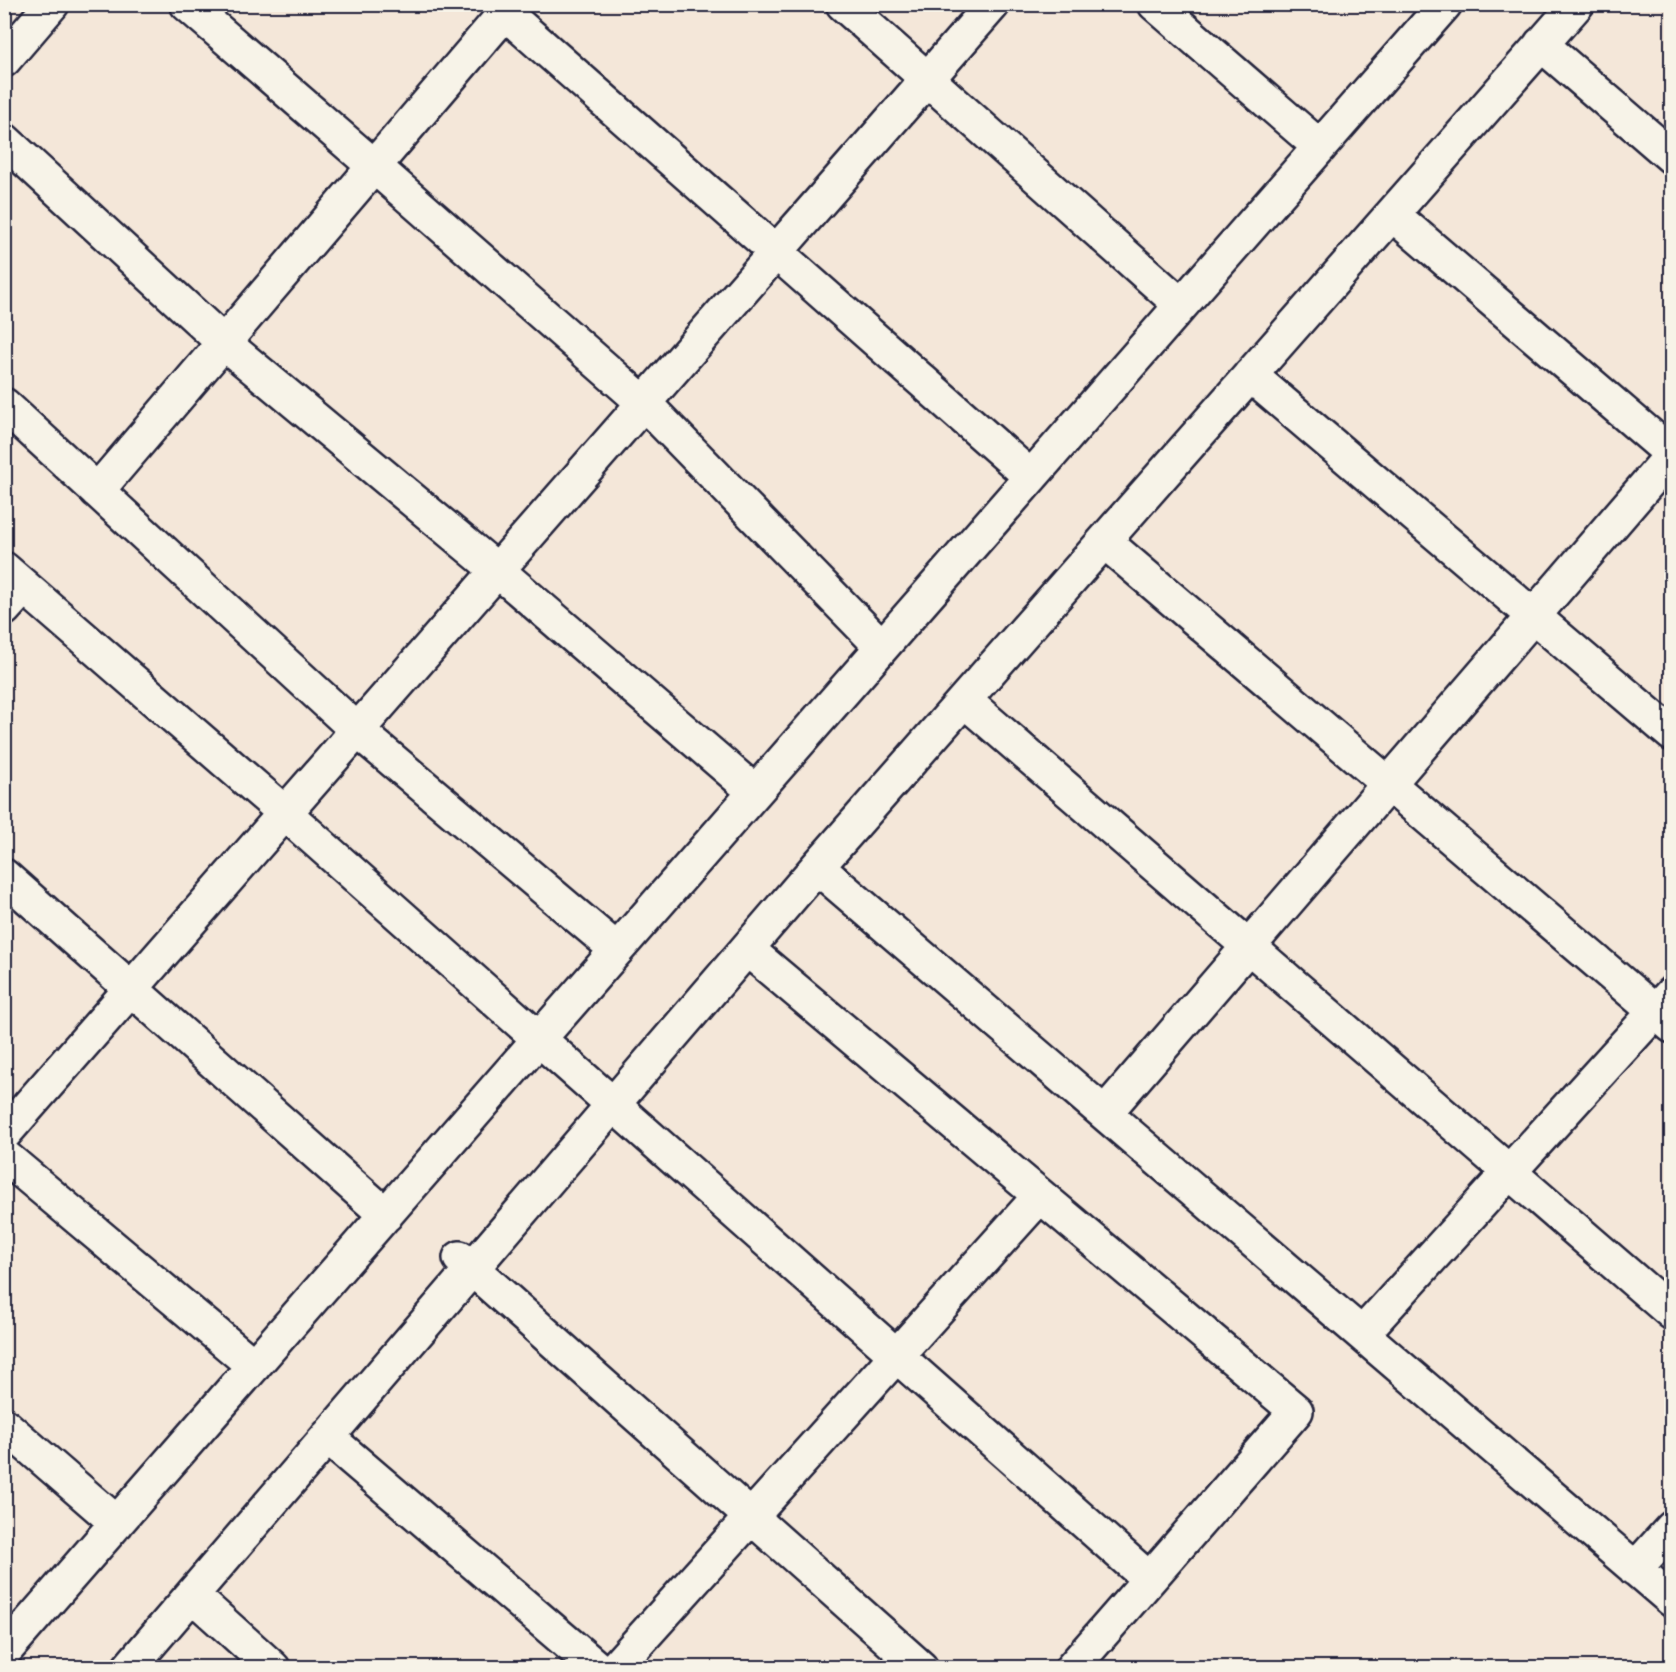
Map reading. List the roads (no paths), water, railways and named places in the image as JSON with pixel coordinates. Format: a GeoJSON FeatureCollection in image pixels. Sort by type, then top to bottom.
{"type":"FeatureCollection","features":[{"type":"Feature","properties":{"kind":"street"},"geometry":{"type":"LineString","coordinates":[[4,60],[52,4]]}},
{"type":"Feature","properties":{"kind":"street"},"geometry":{"type":"LineString","coordinates":[[187,4],[645,403],[882,647]]}},
{"type":"Feature","properties":{"kind":"street"},"geometry":{"type":"LineString","coordinates":[[843,4],[1181,305]]}},
{"type":"Feature","properties":{"kind":"street"},"geometry":{"type":"LineString","coordinates":[[4,1134],[993,4]]}},
{"type":"Feature","properties":{"kind":"street"},"geometry":{"type":"LineString","coordinates":[[1155,4],[1320,147]]}},
{"type":"Feature","properties":{"kind":"street"},"geometry":{"type":"LineString","coordinates":[[4,1652],[1445,4]]}},
{"type":"Feature","properties":{"kind":"street"},"geometry":{"type":"LineString","coordinates":[[129,1668],[327,1437],[466,1264],[614,1103],[964,700],[1577,4]]}},
{"type":"Feature","properties":{"kind":"street"},"geometry":{"type":"LineString","coordinates":[[97,491],[375,167],[505,7],[1031,477]]}},
{"type":"Feature","properties":{"kind":"street"},"geometry":{"type":"LineString","coordinates":[[1541,44],[1671,157]]}},
{"type":"Feature","properties":{"kind":"street"},"geometry":{"type":"LineString","coordinates":[[4,140],[224,343],[498,571],[755,792]]}},
{"type":"Feature","properties":{"kind":"street"},"geometry":{"type":"LineString","coordinates":[[1105,1113],[1671,454],[1392,214]]}},
{"type":"Feature","properties":{"kind":"street"},"geometry":{"type":"LineString","coordinates":[[1250,375],[1671,734]]}},
{"type":"Feature","properties":{"kind":"street"},"geometry":{"type":"LineString","coordinates":[[4,405],[358,731],[617,950]]}},
{"type":"Feature","properties":{"kind":"street"},"geometry":{"type":"LineString","coordinates":[[1104,541],[1388,784],[1666,1010],[1510,1172],[1362,1334]]}},
{"type":"Feature","properties":{"kind":"street"},"geometry":{"type":"LineString","coordinates":[[11,589],[286,814],[1149,1579]]}},
{"type":"Feature","properties":{"kind":"street"},"geometry":{"type":"LineString","coordinates":[[964,700],[1671,1313]]}},
{"type":"Feature","properties":{"kind":"street"},"geometry":{"type":"LineString","coordinates":[[818,867],[1671,1600]]}},
{"type":"Feature","properties":{"kind":"street"},"geometry":{"type":"LineString","coordinates":[[4,876],[386,1215]]}},
{"type":"Feature","properties":{"kind":"street"},"geometry":{"type":"LineString","coordinates":[[747,949],[1296,1411],[1072,1668]]}},
{"type":"Feature","properties":{"kind":"street"},"geometry":{"type":"LineString","coordinates":[[4,1156],[254,1366]]}},
{"type":"Feature","properties":{"kind":"street"},"geometry":{"type":"LineString","coordinates":[[615,1668],[1040,1196]]}},
{"type":"Feature","properties":{"kind":"street"},"geometry":{"type":"LineString","coordinates":[[466,1264],[921,1668]]}},
{"type":"Feature","properties":{"kind":"street"},"geometry":{"type":"LineString","coordinates":[[4,1425],[117,1523]]}},
{"type":"Feature","properties":{"kind":"street"},"geometry":{"type":"LineString","coordinates":[[327,1437],[597,1668]]}},
{"type":"Feature","properties":{"kind":"street"},"geometry":{"type":"LineString","coordinates":[[1635,1569],[1671,1528]]}},
{"type":"Feature","properties":{"kind":"street"},"geometry":{"type":"LineString","coordinates":[[192,1595],[273,1668]]}}]}
